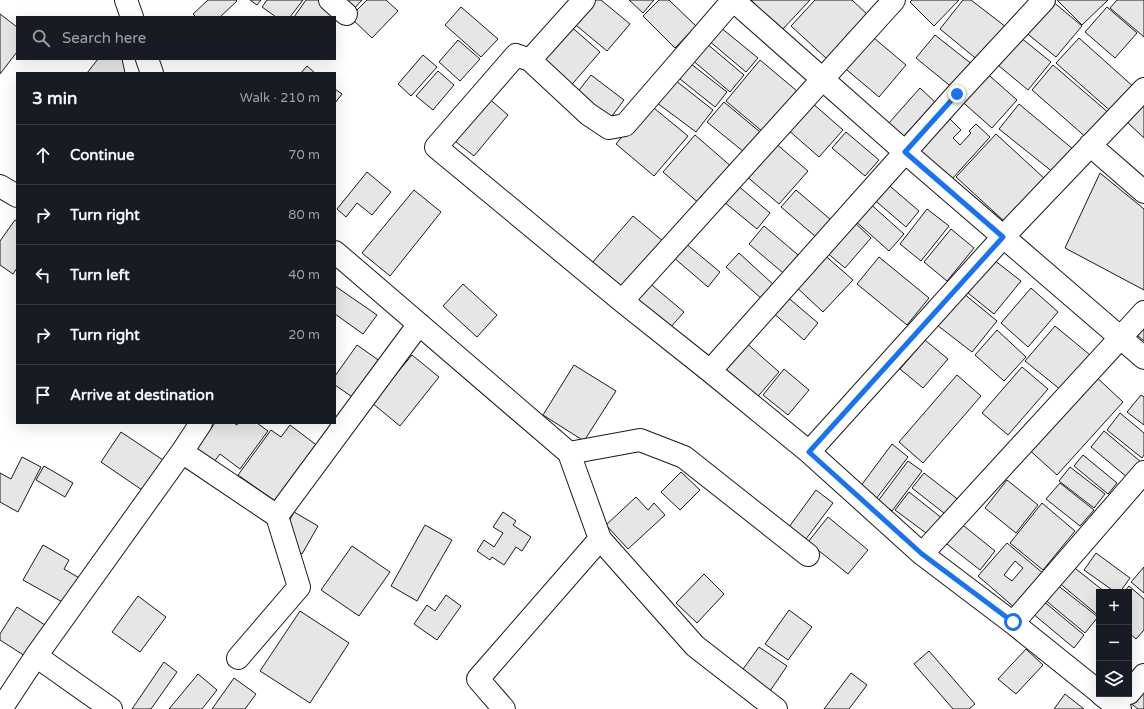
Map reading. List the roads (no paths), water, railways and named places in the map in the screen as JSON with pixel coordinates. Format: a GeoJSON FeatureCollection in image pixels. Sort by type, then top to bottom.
{"type":"FeatureCollection","features":[{"type":"Feature","properties":{"kind":"street"},"geometry":{"type":"LineString","coordinates":[[126,0],[132,16]]}},
{"type":"Feature","properties":{"kind":"street"},"geometry":{"type":"LineString","coordinates":[[530,60],[584,0]]}},
{"type":"Feature","properties":{"kind":"street"},"geometry":{"type":"LineString","coordinates":[[1144,358],[905,152],[733,0],[625,125],[610,128],[588,114],[530,60],[516,55],[436,147],[622,301],[809,452],[922,554],[1116,700],[1144,675]]}},
{"type":"Feature","properties":{"kind":"street"},"geometry":{"type":"LineString","coordinates":[[622,301],[894,0]]}},
{"type":"Feature","properties":{"kind":"street"},"geometry":{"type":"LineString","coordinates":[[710,371],[905,152],[1044,0]]}},
{"type":"Feature","properties":{"kind":"street"},"geometry":{"type":"LineString","coordinates":[[147,60],[152,72]]}},
{"type":"Feature","properties":{"kind":"street"},"geometry":{"type":"LineString","coordinates":[[809,452],[1003,237],[1144,89]]}},
{"type":"Feature","properties":{"kind":"street"},"geometry":{"type":"LineString","coordinates":[[1090,145],[1144,192]]}},
{"type":"Feature","properties":{"kind":"street"},"geometry":{"type":"LineString","coordinates":[[0,186],[16,195]]}},
{"type":"Feature","properties":{"kind":"street"},"geometry":{"type":"LineString","coordinates":[[339,262],[419,324],[569,453],[600,539],[695,646],[776,709]]}},
{"type":"Feature","properties":{"kind":"street"},"geometry":{"type":"LineString","coordinates":[[922,554],[1144,312]]}},
{"type":"Feature","properties":{"kind":"street"},"geometry":{"type":"LineString","coordinates":[[277,516],[419,324]]}},
{"type":"Feature","properties":{"kind":"street"},"geometry":{"type":"LineString","coordinates":[[1,709],[36,656],[182,452],[200,424]]}},
{"type":"Feature","properties":{"kind":"street"},"geometry":{"type":"LineString","coordinates":[[569,453],[640,440],[684,457],[808,555]]}},
{"type":"Feature","properties":{"kind":"street"},"geometry":{"type":"LineString","coordinates":[[182,452],[277,516],[299,587],[238,658]]}},
{"type":"Feature","properties":{"kind":"street"},"geometry":{"type":"LineString","coordinates":[[1013,622],[1144,472]]}},
{"type":"Feature","properties":{"kind":"street"},"geometry":{"type":"LineString","coordinates":[[504,709],[478,679],[600,539]]}},
{"type":"Feature","properties":{"kind":"street"},"geometry":{"type":"LineString","coordinates":[[36,656],[111,709]]}}]}
